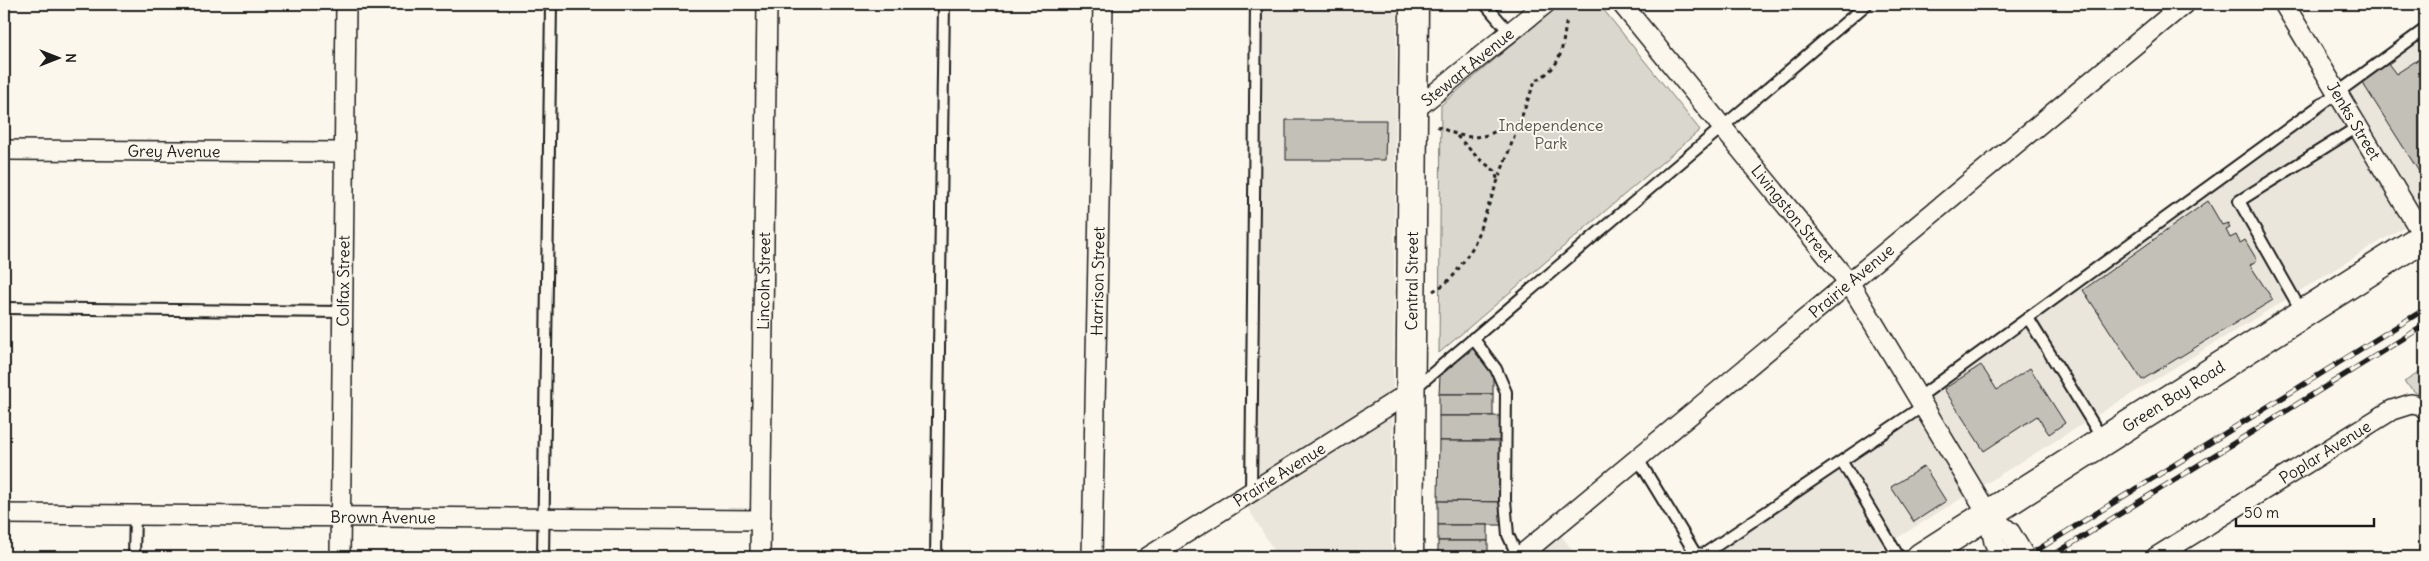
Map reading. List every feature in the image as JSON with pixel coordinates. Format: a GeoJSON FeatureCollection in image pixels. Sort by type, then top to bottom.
{"type":"FeatureCollection","features":[{"type":"Feature","properties":{"kind":"main road","name":"Central Street"},"geometry":{"type":"LineString","coordinates":[[1409,557],[1414,4]]}},
{"type":"Feature","properties":{"kind":"main road","name":"Green Bay Road"},"geometry":{"type":"LineString","coordinates":[[1921,557],[2425,237]]}},
{"type":"Feature","properties":{"kind":"street","name":"Colfax Street"},"geometry":{"type":"LineString","coordinates":[[340,557],[346,4]]}},
{"type":"Feature","properties":{"kind":"street","name":"Lincoln Street"},"geometry":{"type":"LineString","coordinates":[[760,557],[767,4]]}},
{"type":"Feature","properties":{"kind":"street","name":"Harrison Street"},"geometry":{"type":"LineString","coordinates":[[1092,557],[1103,4]]}},
{"type":"Feature","properties":{"kind":"street","name":"Stewart Avenue"},"geometry":{"type":"LineString","coordinates":[[1413,111],[1544,4]]}},
{"type":"Feature","properties":{"kind":"street","name":"Livingston Street"},"geometry":{"type":"LineString","coordinates":[[1622,4],[1850,284],[1988,514],[1994,542],[2003,557]]}},
{"type":"Feature","properties":{"kind":"street","name":"Prairie Avenue"},"geometry":{"type":"LineString","coordinates":[[1519,557],[1850,284],[2184,4]]}},
{"type":"Feature","properties":{"kind":"street","name":"Jenks Street"},"geometry":{"type":"LineString","coordinates":[[2284,4],[2425,237]]}},
{"type":"Feature","properties":{"kind":"street","name":"Grey Avenue"},"geometry":{"type":"LineString","coordinates":[[4,150],[344,152]]}},
{"type":"Feature","properties":{"kind":"street","name":"Prairie Avenue"},"geometry":{"type":"LineString","coordinates":[[1148,557],[1251,494],[1410,392]]}},
{"type":"Feature","properties":{"kind":"street","name":"Poplar Avenue"},"geometry":{"type":"LineString","coordinates":[[2156,557],[2392,410],[2411,404],[2423,408]]}},
{"type":"Feature","properties":{"kind":"street","name":"Brown Avenue"},"geometry":{"type":"LineString","coordinates":[[4,514],[761,520]]}},
{"type":"Feature","properties":{"kind":"street","name":"Livingston Street"},"geometry":{"type":"LineString","coordinates":[[1988,514],[2010,532],[2025,557]]}},
{"type":"Feature","properties":{"kind":"lane"},"geometry":{"type":"LineString","coordinates":[[544,557],[550,4]]}},
{"type":"Feature","properties":{"kind":"lane"},"geometry":{"type":"LineString","coordinates":[[936,557],[944,4]]}},
{"type":"Feature","properties":{"kind":"lane"},"geometry":{"type":"LineString","coordinates":[[1251,494],[1256,4]]}},
{"type":"Feature","properties":{"kind":"lane"},"geometry":{"type":"LineString","coordinates":[[1485,4],[1510,32]]}},
{"type":"Feature","properties":{"kind":"lane"},"geometry":{"type":"LineString","coordinates":[[1410,392],[1866,4]]}},
{"type":"Feature","properties":{"kind":"lane"},"geometry":{"type":"LineString","coordinates":[[1638,460],[1695,553],[1704,554],[1842,462],[2028,318],[2425,30]]}},
{"type":"Feature","properties":{"kind":"lane"},"geometry":{"type":"LineString","coordinates":[[2303,314],[2239,201],[2359,126]]}},
{"type":"Feature","properties":{"kind":"lane"},"geometry":{"type":"LineString","coordinates":[[4,308],[343,312]]}},
{"type":"Feature","properties":{"kind":"lane"},"geometry":{"type":"LineString","coordinates":[[2028,318],[2104,441]]}},
{"type":"Feature","properties":{"kind":"lane"},"geometry":{"type":"LineString","coordinates":[[1473,338],[1496,369],[1506,392],[1505,500],[1508,535],[1519,557]]}},
{"type":"Feature","properties":{"kind":"lane"},"geometry":{"type":"LineString","coordinates":[[1842,462],[1899,557]]}},
{"type":"Feature","properties":{"kind":"lane"},"geometry":{"type":"LineString","coordinates":[[134,557],[135,515]]}},
{"type":"Feature","properties":{"kind":"path"},"geometry":{"type":"LineString","coordinates":[[1433,291],[1445,284],[1464,264],[1479,232],[1516,128],[1536,81],[1550,72],[1562,54],[1567,19]]}},
{"type":"Feature","properties":{"kind":"path"},"geometry":{"type":"LineString","coordinates":[[1437,126],[1456,135],[1478,158],[1495,171],[1498,182]]}},
{"type":"Feature","properties":{"kind":"path"},"geometry":{"type":"LineString","coordinates":[[1456,135],[1480,136],[1508,126],[1516,128]]}},
{"type":"Feature","properties":{"kind":"shaded area"},"geometry":{"type":"Polygon","coordinates":[[[1260,4],[1397,4],[1391,557],[1278,557],[1243,500],[1254,495],[1260,4]]]}},
{"type":"Feature","properties":{"kind":"shaded area"},"geometry":{"type":"Polygon","coordinates":[[[2425,28],[2425,214],[1866,557],[1694,557],[1926,404],[1920,394],[2425,28]]]}},
{"type":"Feature","properties":{"kind":"shaded area"},"geometry":{"type":"Polygon","coordinates":[[[1554,525],[1577,557],[1515,557],[1554,525]]]}},
{"type":"Feature","properties":{"kind":"green space","name":"Independence Park"},"geometry":{"type":"Polygon","coordinates":[[[1560,4],[1599,4],[1700,130],[1439,353],[1441,105],[1560,4]]]}},
{"type":"Feature","properties":{"kind":"green space"},"geometry":{"type":"Polygon","coordinates":[[[2425,369],[2425,397],[2415,392],[2404,382],[2425,369]]]}},
{"type":"Feature","properties":{"kind":"building"},"geometry":{"type":"Polygon","coordinates":[[[2425,55],[2425,181],[2362,82],[2387,62],[2396,74],[2425,55]]]}},
{"type":"Feature","properties":{"kind":"building"},"geometry":{"type":"Polygon","coordinates":[[[1286,120],[1386,120],[1385,160],[1286,160],[1286,120]]]}},
{"type":"Feature","properties":{"kind":"building"},"geometry":{"type":"Polygon","coordinates":[[[2208,201],[2222,225],[2228,223],[2230,228],[2226,230],[2230,238],[2236,235],[2240,243],[2245,240],[2257,260],[2250,265],[2273,300],[2142,380],[2083,290],[2208,201]]]}},
{"type":"Feature","properties":{"kind":"building"},"geometry":{"type":"Polygon","coordinates":[[[1474,348],[1493,371],[1493,394],[1439,394],[1440,376],[1474,348]]]}},
{"type":"Feature","properties":{"kind":"building"},"geometry":{"type":"Polygon","coordinates":[[[1981,365],[1997,390],[2030,368],[2065,423],[2049,434],[2037,416],[1984,451],[1944,389],[1981,365]]]}},
{"type":"Feature","properties":{"kind":"building"},"geometry":{"type":"Polygon","coordinates":[[[1439,394],[1493,394],[1493,416],[1439,416],[1439,394]]]}},
{"type":"Feature","properties":{"kind":"building"},"geometry":{"type":"Polygon","coordinates":[[[1439,416],[1501,416],[1501,441],[1439,441],[1439,416]]]}},
{"type":"Feature","properties":{"kind":"building"},"geometry":{"type":"Polygon","coordinates":[[[1439,441],[1501,441],[1501,502],[1438,501],[1439,441]]]}},
{"type":"Feature","properties":{"kind":"building"},"geometry":{"type":"Polygon","coordinates":[[[1924,466],[1946,501],[1914,522],[1891,487],[1924,466]]]}},
{"type":"Feature","properties":{"kind":"building"},"geometry":{"type":"Polygon","coordinates":[[[1438,501],[1501,502],[1501,525],[1438,525],[1438,501]]]}},
{"type":"Feature","properties":{"kind":"building"},"geometry":{"type":"Polygon","coordinates":[[[1438,525],[1488,525],[1488,541],[1438,541],[1438,525]]]}},
{"type":"Feature","properties":{"kind":"building"},"geometry":{"type":"Polygon","coordinates":[[[1438,541],[1488,541],[1488,553],[1482,557],[1438,557],[1438,541]]]}},
{"type":"Feature","properties":{"kind":"railway"},"geometry":{"type":"LineString","coordinates":[[2026,557],[2425,309]]}},
{"type":"Feature","properties":{"kind":"railway"},"geometry":{"type":"LineString","coordinates":[[2050,557],[2425,325]]}}]}
